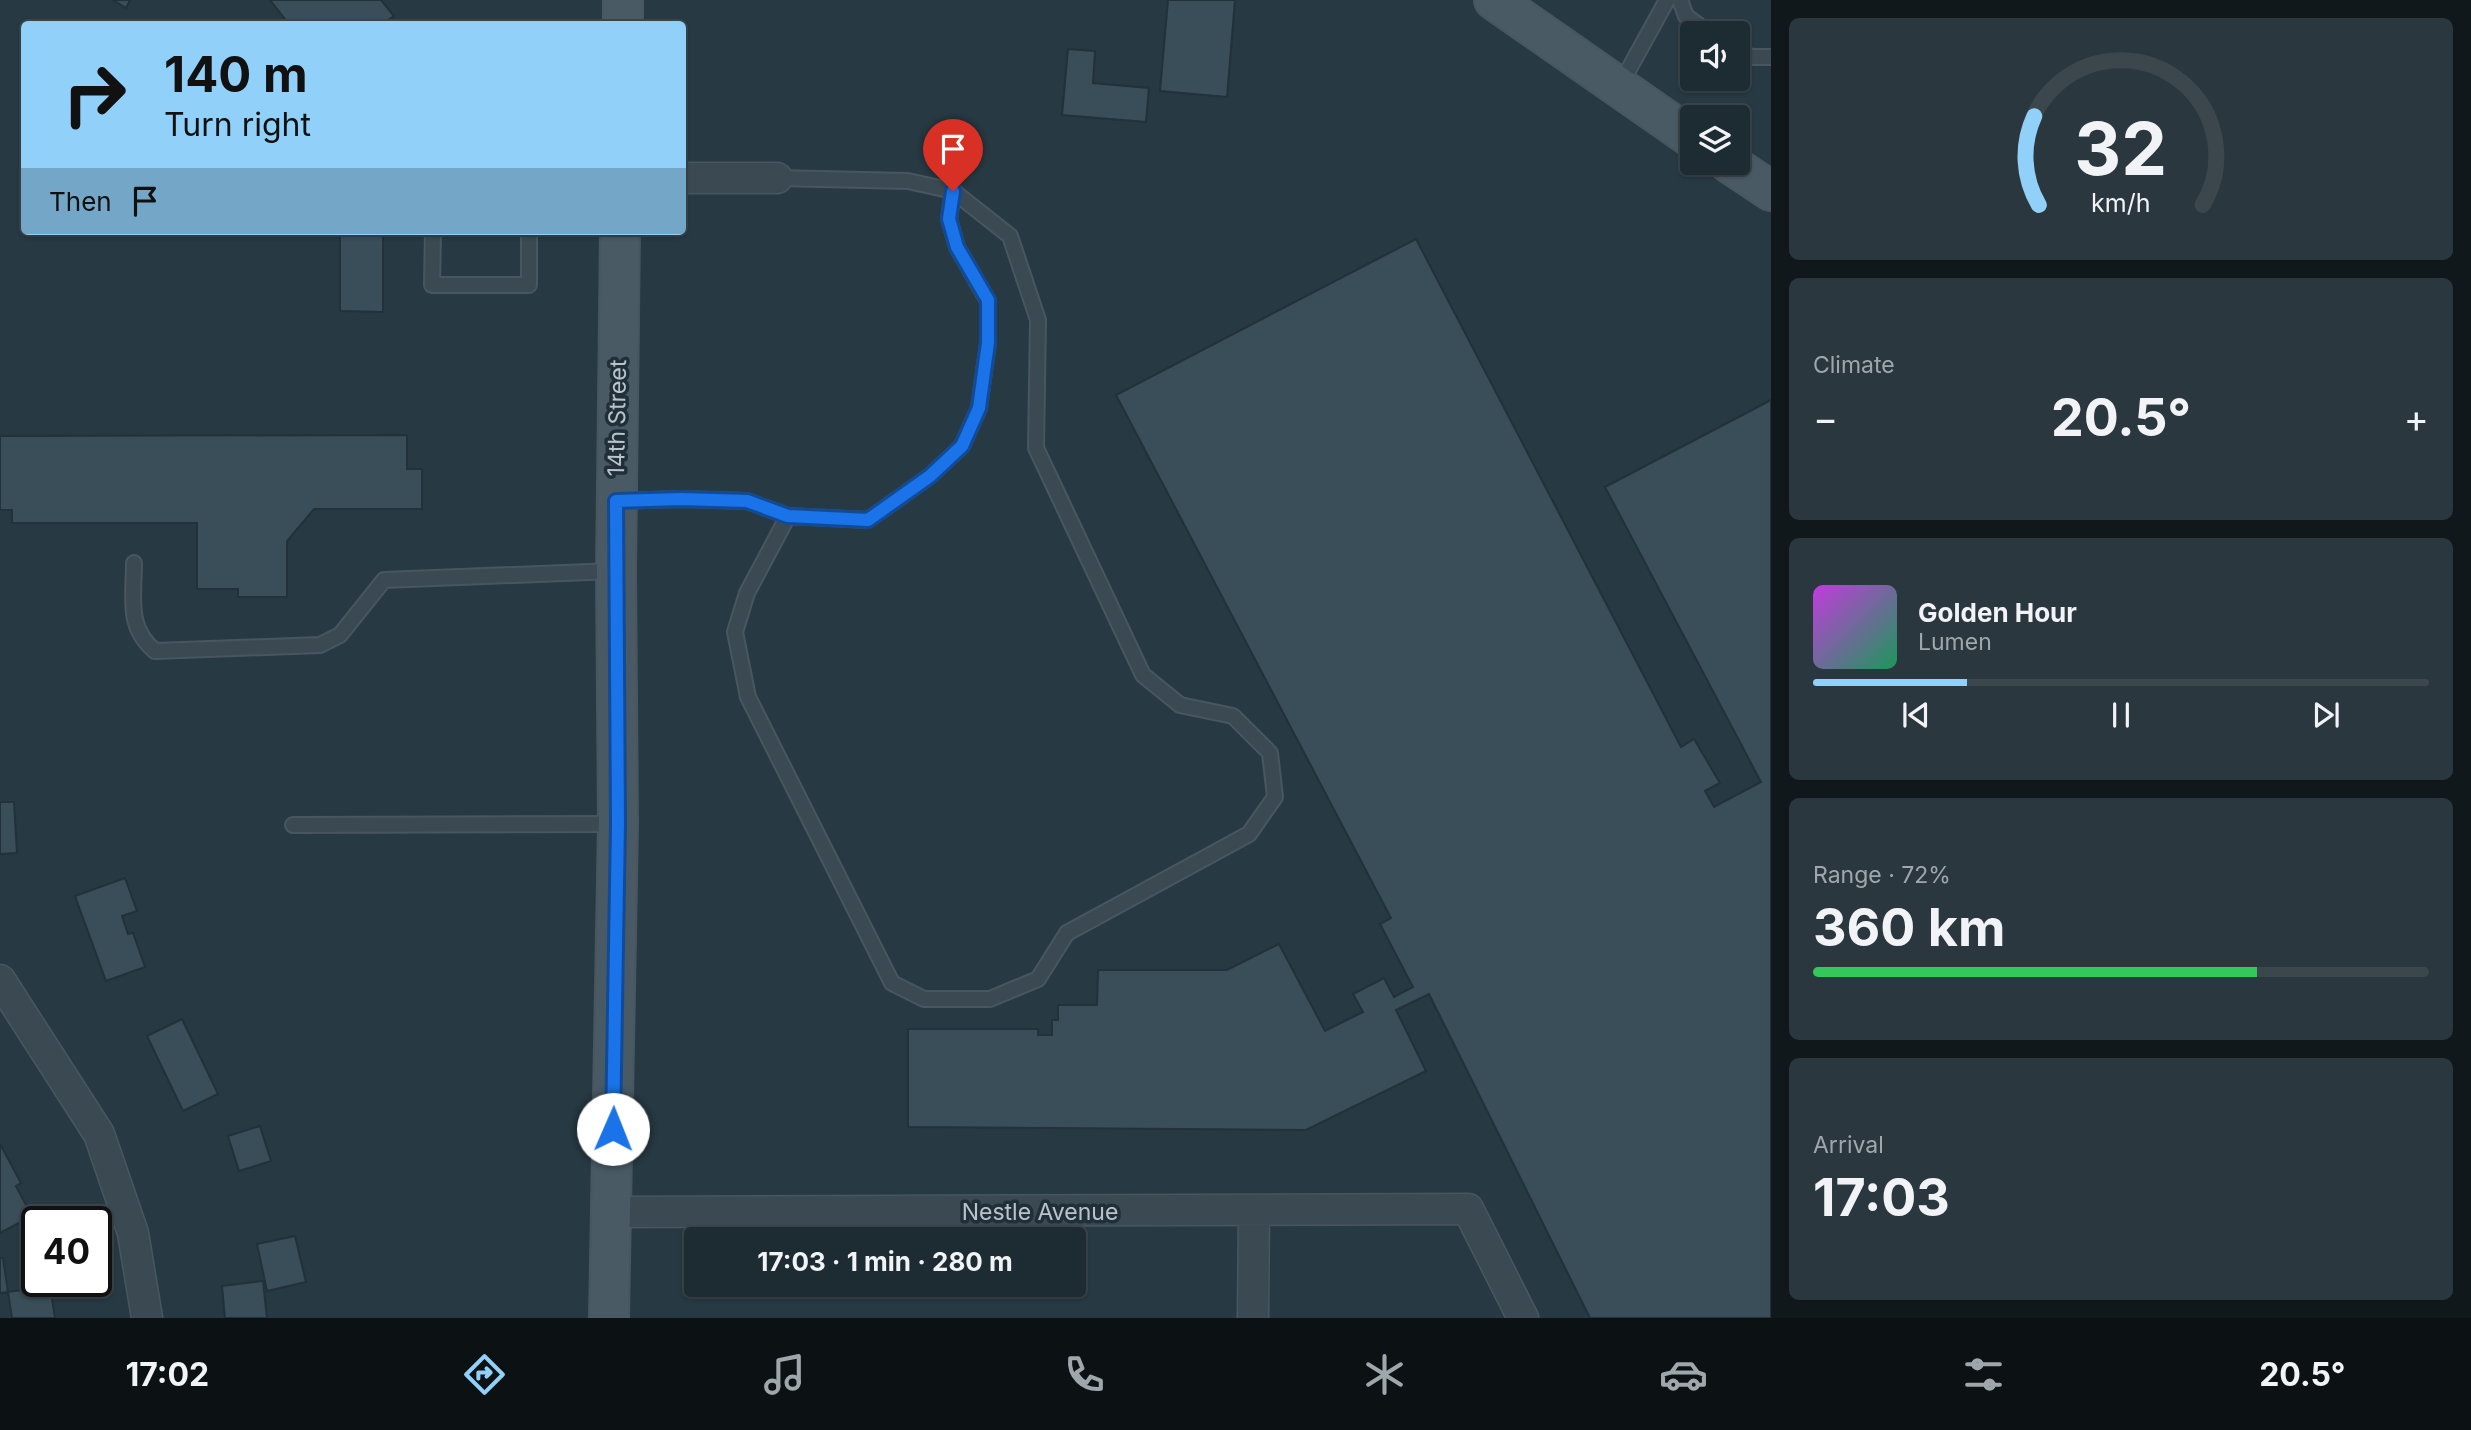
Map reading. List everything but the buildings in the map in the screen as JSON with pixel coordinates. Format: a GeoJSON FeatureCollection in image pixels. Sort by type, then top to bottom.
{"type":"FeatureCollection","features":[{"type":"Feature","properties":{"kind":"street"},"geometry":{"type":"LineString","coordinates":[[623,0],[623,21]]}},
{"type":"Feature","properties":{"kind":"street"},"geometry":{"type":"LineString","coordinates":[[1494,0],[1680,130]]}},
{"type":"Feature","properties":{"kind":"street"},"geometry":{"type":"LineString","coordinates":[[1747,175],[1771,191]]}},
{"type":"Feature","properties":{"kind":"street"},"geometry":{"type":"LineString","coordinates":[[686,178],[777,178]]}},
{"type":"Feature","properties":{"kind":"street","name":"14th Street"},"geometry":{"type":"LineString","coordinates":[[609,1318],[618,824],[615,571],[620,235]]}},
{"type":"Feature","properties":{"kind":"street"},"geometry":{"type":"LineString","coordinates":[[0,980],[99,1134],[133,1233],[146,1318]]}},
{"type":"Feature","properties":{"kind":"street","name":"Nestle Avenue"},"geometry":{"type":"LineString","coordinates":[[611,1212],[1468,1209],[1523,1318]]}},
{"type":"Feature","properties":{"kind":"street"},"geometry":{"type":"LineString","coordinates":[[1253,1318],[1254,1211]]}},
{"type":"Feature","properties":{"kind":"lane"},"geometry":{"type":"LineString","coordinates":[[1618,88],[1667,0]]}},
{"type":"Feature","properties":{"kind":"lane"},"geometry":{"type":"LineString","coordinates":[[1681,0],[1686,16],[1693,21]]}},
{"type":"Feature","properties":{"kind":"lane"},"geometry":{"type":"LineString","coordinates":[[1750,56],[1771,57]]}},
{"type":"Feature","properties":{"kind":"lane"},"geometry":{"type":"LineString","coordinates":[[777,178],[908,181],[953,191],[1010,236],[1038,320],[1036,448],[1143,674],[1180,705],[1233,716],[1270,753],[1275,797],[1249,834],[1067,933],[1038,979],[990,999],[924,999],[892,984],[748,697],[735,632],[747,593],[788,516]]}},
{"type":"Feature","properties":{"kind":"lane"},"geometry":{"type":"LineString","coordinates":[[616,501],[747,501],[788,516],[868,520],[930,476],[962,446],[979,408],[988,343],[988,300],[957,247],[949,219],[953,191]]}},
{"type":"Feature","properties":{"kind":"lane"},"geometry":{"type":"LineString","coordinates":[[433,235],[432,285],[529,285],[529,235]]}},
{"type":"Feature","properties":{"kind":"lane"},"geometry":{"type":"LineString","coordinates":[[134,563],[134,620],[144,641],[155,651],[320,645],[340,635],[384,580],[615,571]]}},
{"type":"Feature","properties":{"kind":"lane"},"geometry":{"type":"LineString","coordinates":[[293,825],[618,824]]}},
{"type":"Feature","properties":{"kind":"route"},"geometry":{"type":"LineString","coordinates":[[613,1129],[618,824],[616,501],[747,501],[788,516],[868,520],[930,476],[962,446],[979,408],[988,343],[988,300],[957,247],[949,219],[953,191]]}}]}
